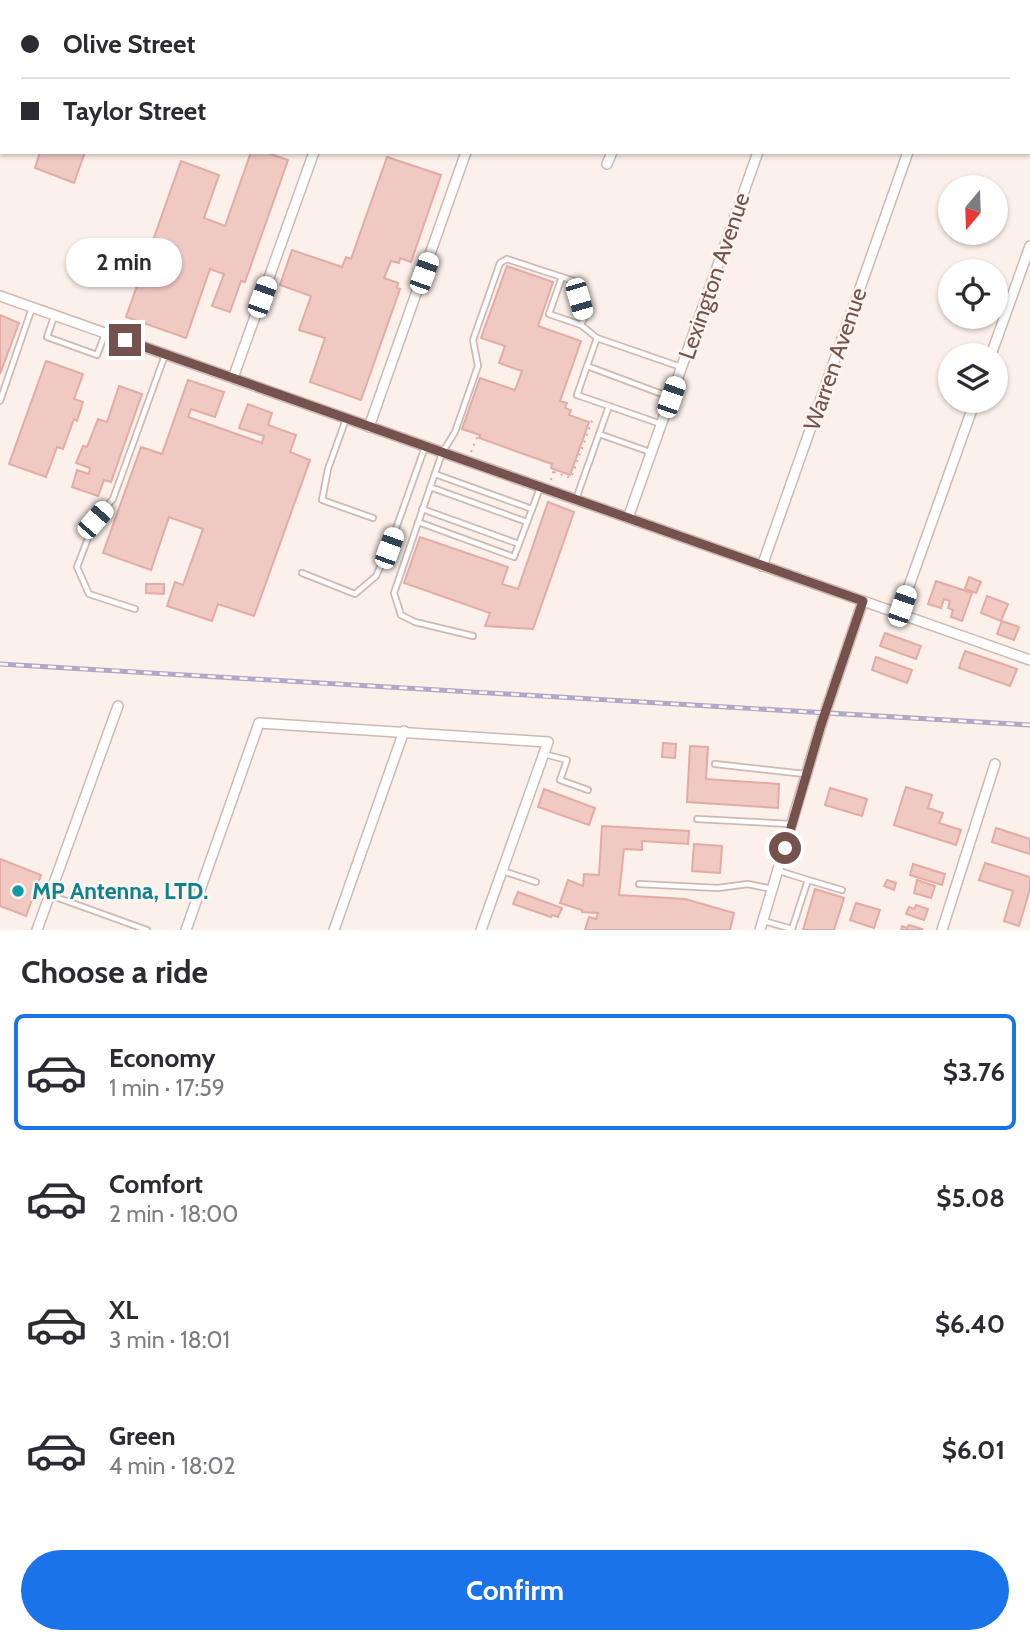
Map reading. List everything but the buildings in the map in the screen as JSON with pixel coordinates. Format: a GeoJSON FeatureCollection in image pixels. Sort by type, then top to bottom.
{"type":"FeatureCollection","features":[{"type":"Feature","properties":{"kind":"street"},"geometry":{"type":"LineString","coordinates":[[233,379],[313,154]]}},
{"type":"Feature","properties":{"kind":"street"},"geometry":{"type":"LineString","coordinates":[[369,427],[465,154]]}},
{"type":"Feature","properties":{"kind":"street"},"geometry":{"type":"LineString","coordinates":[[607,164],[611,154]]}},
{"type":"Feature","properties":{"kind":"street","name":"Lexington Avenue"},"geometry":{"type":"LineString","coordinates":[[628,518],[757,154]]}},
{"type":"Feature","properties":{"kind":"street","name":"Warren Avenue"},"geometry":{"type":"LineString","coordinates":[[762,566],[907,154]]}},
{"type":"Feature","properties":{"kind":"street"},"geometry":{"type":"LineString","coordinates":[[995,343],[1030,246]]}},
{"type":"Feature","properties":{"kind":"street"},"geometry":{"type":"LineString","coordinates":[[0,296],[1030,660]]}},
{"type":"Feature","properties":{"kind":"street"},"geometry":{"type":"LineString","coordinates":[[899,614],[971,413]]}},
{"type":"Feature","properties":{"kind":"street"},"geometry":{"type":"LineString","coordinates":[[762,925],[822,719],[863,601]]}},
{"type":"Feature","properties":{"kind":"street"},"geometry":{"type":"LineString","coordinates":[[37,930],[118,706]]}},
{"type":"Feature","properties":{"kind":"street"},"geometry":{"type":"LineString","coordinates":[[186,930],[259,723],[548,742],[481,930]]}},
{"type":"Feature","properties":{"kind":"street"},"geometry":{"type":"LineString","coordinates":[[334,930],[404,731]]}},
{"type":"Feature","properties":{"kind":"street"},"geometry":{"type":"LineString","coordinates":[[942,930],[995,764]]}},
{"type":"Feature","properties":{"kind":"lane"},"geometry":{"type":"LineString","coordinates":[[473,636],[415,622],[401,615],[394,593],[442,453],[455,432],[478,366],[473,340],[500,263],[507,259],[574,282],[584,316],[581,326]]}},
{"type":"Feature","properties":{"kind":"lane"},"geometry":{"type":"LineString","coordinates":[[562,277],[549,314],[581,326],[597,338],[681,367]]}},
{"type":"Feature","properties":{"kind":"lane"},"geometry":{"type":"LineString","coordinates":[[0,401],[32,307]]}},
{"type":"Feature","properties":{"kind":"lane"},"geometry":{"type":"LineString","coordinates":[[54,315],[47,337],[97,355],[105,333]]}},
{"type":"Feature","properties":{"kind":"lane"},"geometry":{"type":"LineString","coordinates":[[597,338],[577,395],[661,424]]}},
{"type":"Feature","properties":{"kind":"lane"},"geometry":{"type":"LineString","coordinates":[[135,609],[89,594],[77,567],[95,520],[113,499],[166,354]]}},
{"type":"Feature","properties":{"kind":"lane"},"geometry":{"type":"LineString","coordinates":[[587,366],[671,397]]}},
{"type":"Feature","properties":{"kind":"lane"},"geometry":{"type":"LineString","coordinates":[[576,500],[609,406]]}},
{"type":"Feature","properties":{"kind":"lane"},"geometry":{"type":"LineString","coordinates":[[347,419],[328,469],[322,500],[373,517]]}},
{"type":"Feature","properties":{"kind":"lane"},"geometry":{"type":"LineString","coordinates":[[599,434],[651,453]]}},
{"type":"Feature","properties":{"kind":"lane"},"geometry":{"type":"LineString","coordinates":[[302,573],[355,594],[376,576],[426,447]]}},
{"type":"Feature","properties":{"kind":"lane"},"geometry":{"type":"LineString","coordinates":[[435,474],[532,509]]}},
{"type":"Feature","properties":{"kind":"lane"},"geometry":{"type":"LineString","coordinates":[[430,487],[527,522]]}},
{"type":"Feature","properties":{"kind":"lane"},"geometry":{"type":"LineString","coordinates":[[418,522],[514,557],[540,487]]}},
{"type":"Feature","properties":{"kind":"lane"},"geometry":{"type":"LineString","coordinates":[[422,509],[519,544]]}},
{"type":"Feature","properties":{"kind":"lane"},"geometry":{"type":"LineString","coordinates":[[544,754],[567,760],[560,780],[588,790]]}},
{"type":"Feature","properties":{"kind":"lane"},"geometry":{"type":"LineString","coordinates":[[715,764],[806,774]]}},
{"type":"Feature","properties":{"kind":"lane"},"geometry":{"type":"LineString","coordinates":[[696,819],[791,824]]}},
{"type":"Feature","properties":{"kind":"lane"},"geometry":{"type":"LineString","coordinates":[[502,871],[536,882]]}},
{"type":"Feature","properties":{"kind":"lane"},"geometry":{"type":"LineString","coordinates":[[778,871],[842,890]]}},
{"type":"Feature","properties":{"kind":"lane"},"geometry":{"type":"LineString","coordinates":[[762,925],[792,930],[808,880]]}},
{"type":"Feature","properties":{"kind":"lane"},"geometry":{"type":"LineString","coordinates":[[639,884],[718,888],[748,884],[772,889]]}},
{"type":"Feature","properties":{"kind":"lane"},"geometry":{"type":"LineString","coordinates":[[50,895],[147,930]]}},
{"type":"Feature","properties":{"kind":"path"},"geometry":{"type":"LineString","coordinates":[[550,481],[554,471],[572,478],[593,418]]}},
{"type":"Feature","properties":{"kind":"path"},"geometry":{"type":"LineString","coordinates":[[471,453],[478,435]]}},
{"type":"Feature","properties":{"kind":"railway"},"geometry":{"type":"LineString","coordinates":[[0,664],[1030,725]]}},
{"type":"Feature","properties":{"kind":"place","name":"MP Antenna, LTD."},"geometry":{"type":"Point","coordinates":[18,891]}},
{"type":"Feature","properties":{"kind":"route"},"geometry":{"type":"LineString","coordinates":[[125,340],[863,601],[821,725],[785,848]]}}]}
